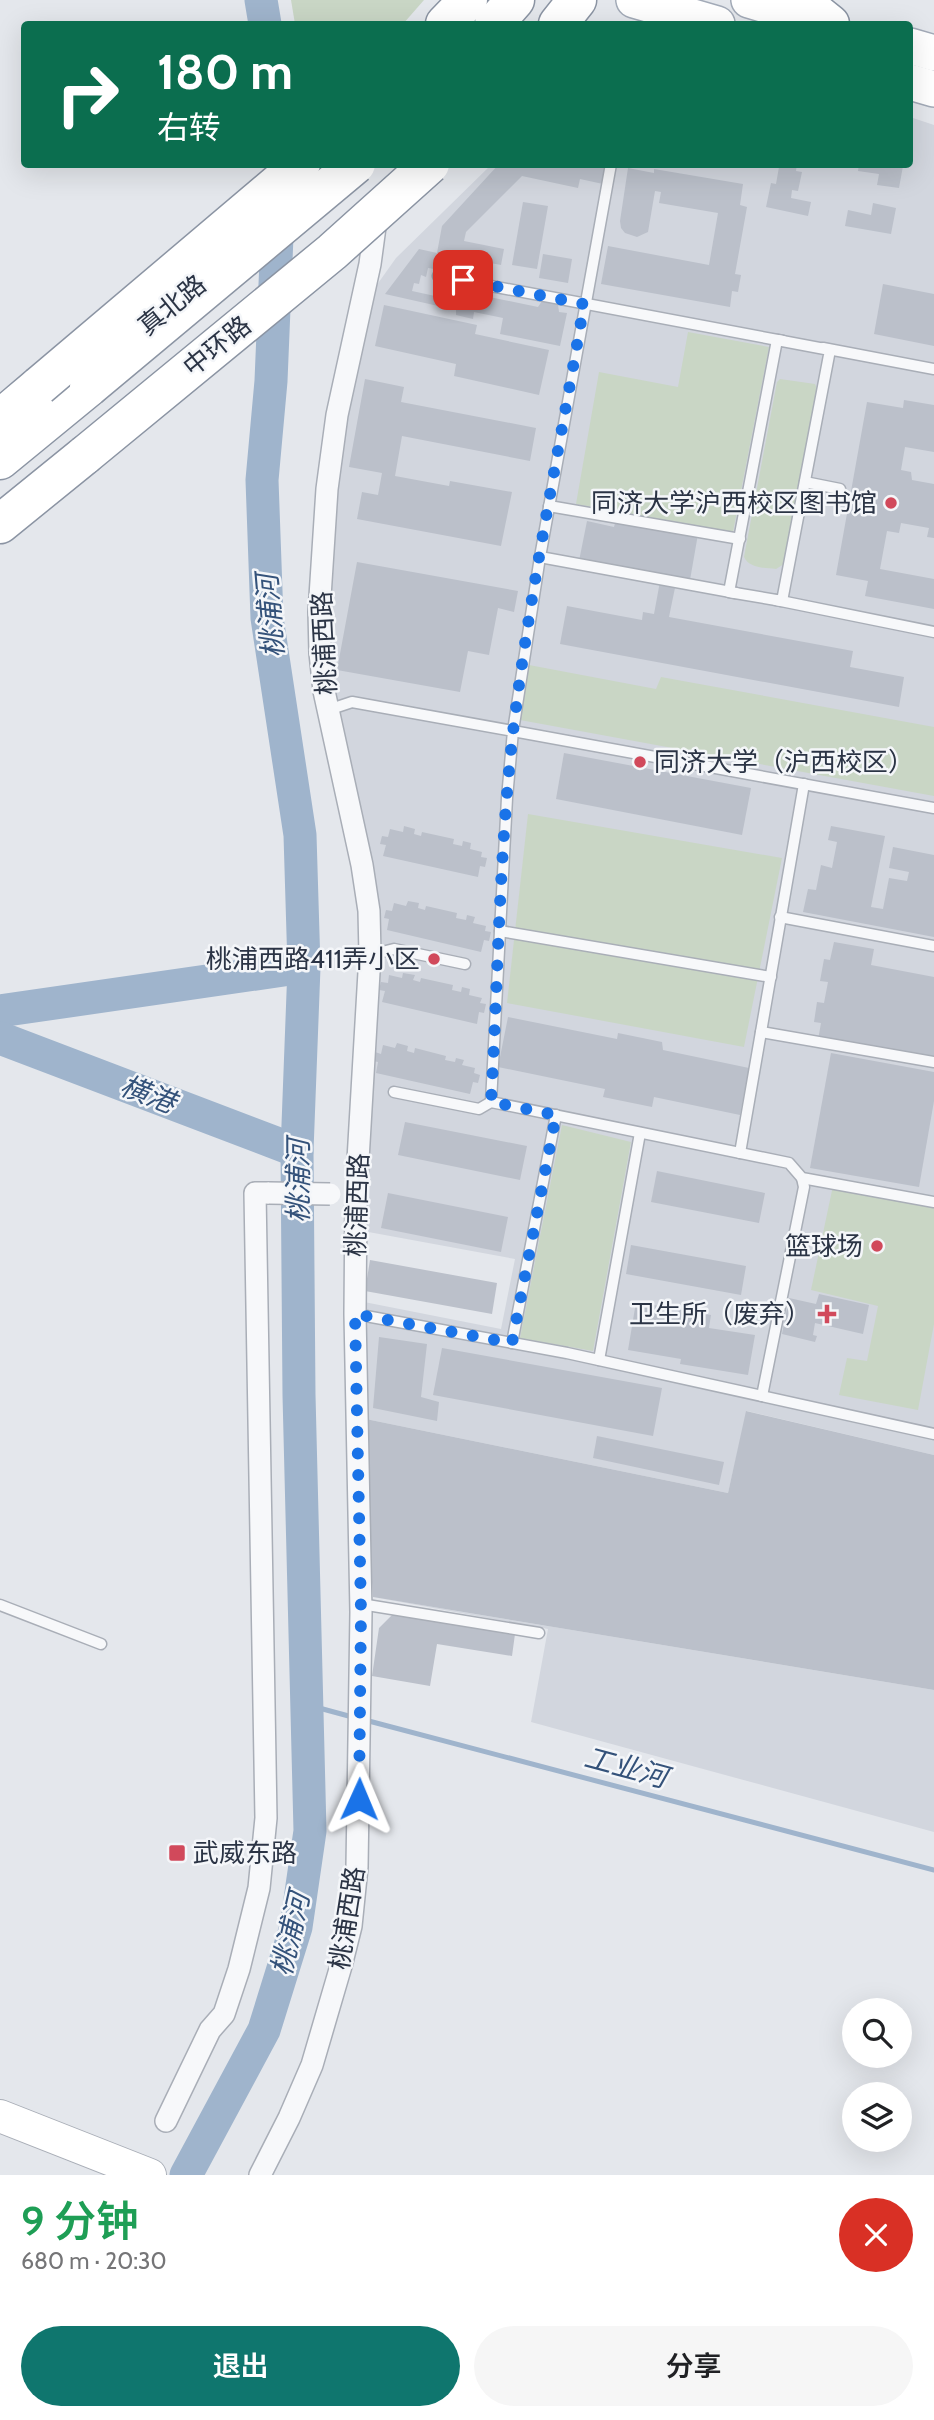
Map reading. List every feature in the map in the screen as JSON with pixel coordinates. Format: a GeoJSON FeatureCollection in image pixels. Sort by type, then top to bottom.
{"type":"FeatureCollection","features":[{"type":"Feature","properties":{"kind":"highway"},"geometry":{"type":"LineString","coordinates":[[448,21],[468,0]]}},
{"type":"Feature","properties":{"kind":"highway"},"geometry":{"type":"LineString","coordinates":[[497,21],[515,0]]}},
{"type":"Feature","properties":{"kind":"highway"},"geometry":{"type":"LineString","coordinates":[[560,21],[577,0]]}},
{"type":"Feature","properties":{"kind":"highway"},"geometry":{"type":"LineString","coordinates":[[800,0],[827,21]]}},
{"type":"Feature","properties":{"kind":"highway"},"geometry":{"type":"LineString","coordinates":[[0,418],[296,168]]}},
{"type":"Feature","properties":{"kind":"highway","name":"中环路"},"geometry":{"type":"LineString","coordinates":[[0,460],[351,168]]}},
{"type":"Feature","properties":{"kind":"highway","name":"中环路"},"geometry":{"type":"LineString","coordinates":[[0,524],[321,261],[426,168]]}},
{"type":"Feature","properties":{"kind":"main road"},"geometry":{"type":"LineString","coordinates":[[483,21],[501,0]]}},
{"type":"Feature","properties":{"kind":"main road"},"geometry":{"type":"LineString","coordinates":[[572,21],[588,0]]}},
{"type":"Feature","properties":{"kind":"main road"},"geometry":{"type":"LineString","coordinates":[[634,0],[707,21]]}},
{"type":"Feature","properties":{"kind":"main road"},"geometry":{"type":"LineString","coordinates":[[749,0],[821,21]]}},
{"type":"Feature","properties":{"kind":"main road"},"geometry":{"type":"LineString","coordinates":[[913,47],[934,53]]}},
{"type":"Feature","properties":{"kind":"main road"},"geometry":{"type":"LineString","coordinates":[[913,83],[934,89]]}},
{"type":"Feature","properties":{"kind":"main road","name":"真北路"},"geometry":{"type":"LineString","coordinates":[[0,442],[211,274],[337,168]]}},
{"type":"Feature","properties":{"kind":"main road"},"geometry":{"type":"LineString","coordinates":[[337,258],[441,168]]}},
{"type":"Feature","properties":{"kind":"main road"},"geometry":{"type":"LineString","coordinates":[[0,536],[169,398]]}},
{"type":"Feature","properties":{"kind":"main road"},"geometry":{"type":"LineString","coordinates":[[0,2116],[146,2173]]}},
{"type":"Feature","properties":{"kind":"street","name":"桃浦西路"},"geometry":{"type":"LineString","coordinates":[[260,2175],[295,2106],[312,2065],[351,1926],[357,1867],[361,1604],[355,1314],[356,1194],[370,955],[369,911],[320,653],[319,612],[327,489],[337,415],[370,264],[375,227]]}},
{"type":"Feature","properties":{"kind":"street"},"geometry":{"type":"LineString","coordinates":[[166,2121],[209,2030],[224,2014],[253,1916],[263,1860],[265,1790],[255,1194],[356,1194]]}},
{"type":"Feature","properties":{"kind":"lane"},"geometry":{"type":"LineString","coordinates":[[491,1102],[506,798],[513,731],[540,557],[610,168]]}},
{"type":"Feature","properties":{"kind":"lane"},"geometry":{"type":"LineString","coordinates":[[438,275],[934,369]]}},
{"type":"Feature","properties":{"kind":"lane"},"geometry":{"type":"LineString","coordinates":[[729,592],[777,340]]}},
{"type":"Feature","properties":{"kind":"lane"},"geometry":{"type":"LineString","coordinates":[[782,601],[830,350]]}},
{"type":"Feature","properties":{"kind":"lane"},"geometry":{"type":"LineString","coordinates":[[805,482],[840,489]]}},
{"type":"Feature","properties":{"kind":"lane"},"geometry":{"type":"LineString","coordinates":[[549,506],[740,539]]}},
{"type":"Feature","properties":{"kind":"lane"},"geometry":{"type":"LineString","coordinates":[[540,557],[934,632]]}},
{"type":"Feature","properties":{"kind":"lane"},"geometry":{"type":"LineString","coordinates":[[329,700],[934,807]]}},
{"type":"Feature","properties":{"kind":"lane"},"geometry":{"type":"LineString","coordinates":[[740,1153],[804,784]]}},
{"type":"Feature","properties":{"kind":"lane"},"geometry":{"type":"LineString","coordinates":[[780,917],[934,946]]}},
{"type":"Feature","properties":{"kind":"lane"},"geometry":{"type":"LineString","coordinates":[[500,931],[771,977]]}},
{"type":"Feature","properties":{"kind":"lane"},"geometry":{"type":"LineString","coordinates":[[370,955],[394,949],[465,964]]}},
{"type":"Feature","properties":{"kind":"lane"},"geometry":{"type":"LineString","coordinates":[[761,1032],[934,1062]]}},
{"type":"Feature","properties":{"kind":"lane"},"geometry":{"type":"LineString","coordinates":[[394,1092],[479,1109],[491,1102],[789,1163],[802,1178],[803,1197],[762,1396]]}},
{"type":"Feature","properties":{"kind":"lane"},"geometry":{"type":"LineString","coordinates":[[512,1343],[556,1115]]}},
{"type":"Feature","properties":{"kind":"lane"},"geometry":{"type":"LineString","coordinates":[[599,1360],[640,1133]]}},
{"type":"Feature","properties":{"kind":"lane"},"geometry":{"type":"LineString","coordinates":[[802,1178],[934,1202]]}},
{"type":"Feature","properties":{"kind":"lane"},"geometry":{"type":"LineString","coordinates":[[355,1314],[599,1360],[934,1434]]}},
{"type":"Feature","properties":{"kind":"lane"},"geometry":{"type":"LineString","coordinates":[[361,1604],[539,1633]]}},
{"type":"Feature","properties":{"kind":"lane"},"geometry":{"type":"LineString","coordinates":[[0,1605],[100,1644]]}},
{"type":"Feature","properties":{"kind":"shaded area","name":"同济大学（沪西校区）"},"geometry":{"type":"Polygon","coordinates":[[[913,118],[934,125],[934,1455],[747,1411],[728,1493],[361,1418],[359,1301],[501,1329],[515,1259],[363,1231],[378,952],[322,634],[327,516],[369,296],[396,258],[488,168],[913,168],[913,118]]]}},
{"type":"Feature","properties":{"kind":"shaded area"},"geometry":{"type":"Polygon","coordinates":[[[373,1597],[934,1690],[934,1832],[531,1722],[548,1629],[373,1597]]]}},
{"type":"Feature","properties":{"kind":"green space"},"geometry":{"type":"Polygon","coordinates":[[[291,0],[424,0],[406,21],[294,21],[291,0]]]}},
{"type":"Feature","properties":{"kind":"green space"},"geometry":{"type":"Polygon","coordinates":[[[688,332],[769,347],[733,532],[576,504],[599,372],[678,387],[688,332]]]}},
{"type":"Feature","properties":{"kind":"green space"},"geometry":{"type":"Polygon","coordinates":[[[780,379],[815,384],[817,389],[784,564],[776,569],[753,565],[744,557],[777,382],[780,379]]]}},
{"type":"Feature","properties":{"kind":"green space"},"geometry":{"type":"Polygon","coordinates":[[[529,665],[656,689],[661,677],[934,727],[934,796],[520,720],[529,665]]]}},
{"type":"Feature","properties":{"kind":"green space"},"geometry":{"type":"Polygon","coordinates":[[[528,814],[782,858],[744,1047],[507,1003],[528,814]]]}},
{"type":"Feature","properties":{"kind":"green space"},"geometry":{"type":"Polygon","coordinates":[[[562,1125],[631,1142],[593,1351],[520,1338],[562,1125]]]}},
{"type":"Feature","properties":{"kind":"green space","name":"篮球场"},"geometry":{"type":"Polygon","coordinates":[[[834,1181],[934,1202],[934,1324],[918,1410],[839,1395],[847,1358],[867,1361],[878,1306],[811,1290],[834,1181]]]}},
{"type":"Feature","properties":{"kind":"building"},"geometry":{"type":"Polygon","coordinates":[[[495,168],[606,168],[603,184],[580,179],[578,188],[522,176],[466,232],[464,241],[504,249],[501,265],[437,253],[442,226],[495,168]]]}},
{"type":"Feature","properties":{"kind":"building"},"geometry":{"type":"Polygon","coordinates":[[[628,168],[654,173],[654,169],[743,184],[740,205],[747,207],[735,274],[741,275],[738,292],[732,291],[730,307],[601,284],[608,246],[709,265],[718,213],[659,203],[661,192],[655,191],[648,232],[637,237],[625,233],[620,221],[628,168]]]}},
{"type":"Feature","properties":{"kind":"building"},"geometry":{"type":"Polygon","coordinates":[[[779,168],[796,168],[796,171],[802,172],[798,191],[792,190],[791,198],[811,202],[808,216],[766,207],[771,183],[776,184],[779,168]]]}},
{"type":"Feature","properties":{"kind":"building"},"geometry":{"type":"Polygon","coordinates":[[[858,168],[903,168],[899,188],[877,185],[879,174],[858,171],[858,168]]]}},
{"type":"Feature","properties":{"kind":"building"},"geometry":{"type":"Polygon","coordinates":[[[523,202],[548,206],[537,269],[512,265],[523,202]]]}},
{"type":"Feature","properties":{"kind":"building"},"geometry":{"type":"Polygon","coordinates":[[[873,203],[896,208],[891,234],[845,226],[848,210],[871,215],[873,203]]]}},
{"type":"Feature","properties":{"kind":"building"},"geometry":{"type":"Polygon","coordinates":[[[419,249],[437,253],[434,269],[428,268],[426,277],[421,275],[419,284],[414,283],[412,291],[458,301],[460,291],[538,307],[546,295],[557,297],[559,312],[567,313],[560,346],[500,334],[503,318],[474,312],[473,319],[456,315],[456,310],[385,294],[419,249]]]}},
{"type":"Feature","properties":{"kind":"building"},"geometry":{"type":"Polygon","coordinates":[[[543,254],[572,259],[568,283],[539,278],[543,254]]]}},
{"type":"Feature","properties":{"kind":"building"},"geometry":{"type":"Polygon","coordinates":[[[883,284],[934,294],[934,346],[874,334],[883,284]]]}},
{"type":"Feature","properties":{"kind":"building"},"geometry":{"type":"Polygon","coordinates":[[[384,305],[477,325],[475,334],[549,350],[539,395],[454,376],[456,364],[375,346],[384,305]]]}},
{"type":"Feature","properties":{"kind":"building"},"geometry":{"type":"Polygon","coordinates":[[[365,379],[404,387],[401,402],[536,428],[530,461],[402,436],[395,476],[449,486],[450,481],[512,492],[501,546],[357,519],[362,492],[378,495],[382,473],[349,467],[365,379]]]}},
{"type":"Feature","properties":{"kind":"building","name":"同济大学沪西校区图书馆"},"geometry":{"type":"Polygon","coordinates":[[[904,400],[934,405],[934,452],[905,447],[901,470],[911,472],[912,480],[934,484],[934,538],[927,537],[929,528],[901,523],[899,533],[887,531],[880,569],[934,579],[934,609],[865,596],[868,581],[836,575],[867,402],[903,408],[904,400]]]}},
{"type":"Feature","properties":{"kind":"building"},"geometry":{"type":"Polygon","coordinates":[[[616,519],[698,534],[690,580],[677,578],[669,617],[853,651],[850,667],[904,677],[899,707],[560,644],[567,606],[642,620],[643,612],[654,614],[661,576],[579,561],[587,521],[614,527],[616,519]]]}},
{"type":"Feature","properties":{"kind":"building"},"geometry":{"type":"Polygon","coordinates":[[[357,562],[518,591],[514,612],[498,608],[489,655],[468,651],[460,692],[337,670],[357,562]]]}},
{"type":"Feature","properties":{"kind":"building"},"geometry":{"type":"Polygon","coordinates":[[[564,753],[751,788],[742,835],[556,799],[564,753]]]}},
{"type":"Feature","properties":{"kind":"building"},"geometry":{"type":"Polygon","coordinates":[[[404,826],[415,829],[414,834],[421,836],[422,832],[454,839],[453,844],[462,846],[463,841],[471,843],[470,849],[482,852],[481,857],[487,858],[485,867],[480,866],[478,877],[383,856],[386,845],[380,844],[382,836],[388,837],[390,829],[403,832],[404,826]]]}},
{"type":"Feature","properties":{"kind":"building"},"geometry":{"type":"Polygon","coordinates":[[[831,826],[885,836],[871,907],[883,909],[889,878],[907,881],[909,872],[889,868],[893,847],[934,855],[934,937],[803,912],[808,889],[816,890],[821,865],[832,868],[837,842],[828,840],[831,826]]]}},
{"type":"Feature","properties":{"kind":"building"},"geometry":{"type":"Polygon","coordinates":[[[408,901],[419,903],[418,908],[425,910],[426,906],[457,913],[456,918],[466,920],[467,915],[475,917],[473,923],[486,926],[485,931],[491,932],[489,941],[484,940],[481,952],[387,930],[389,919],[384,918],[386,910],[392,911],[394,903],[406,906],[408,901]]]}},
{"type":"Feature","properties":{"kind":"building"},"geometry":{"type":"Polygon","coordinates":[[[834,942],[874,949],[871,965],[934,977],[934,1060],[818,1040],[821,1023],[814,1022],[817,1002],[824,1003],[828,982],[820,981],[824,959],[830,960],[834,942]]]}},
{"type":"Feature","properties":{"kind":"building"},"geometry":{"type":"Polygon","coordinates":[[[403,973],[415,975],[413,980],[420,982],[421,978],[453,985],[452,990],[461,992],[462,987],[470,989],[469,995],[482,998],[480,1003],[486,1004],[484,1013],[479,1012],[477,1024],[382,1002],[385,991],[379,990],[381,982],[388,983],[389,975],[402,978],[403,973]]]}},
{"type":"Feature","properties":{"kind":"building"},"geometry":{"type":"Polygon","coordinates":[[[508,1017],[617,1039],[618,1033],[662,1042],[663,1050],[749,1068],[740,1115],[654,1097],[652,1107],[603,1097],[605,1089],[498,1067],[508,1017]]]}},
{"type":"Feature","properties":{"kind":"building"},"geometry":{"type":"Polygon","coordinates":[[[397,1043],[408,1046],[407,1051],[414,1053],[415,1048],[446,1056],[445,1060],[464,1060],[462,1065],[475,1068],[474,1073],[480,1075],[478,1083],[473,1082],[470,1094],[376,1073],[378,1062],[373,1061],[375,1052],[381,1054],[383,1045],[395,1048],[397,1043]]]}},
{"type":"Feature","properties":{"kind":"building"},"geometry":{"type":"Polygon","coordinates":[[[831,1053],[934,1072],[934,1101],[919,1187],[810,1168],[831,1053]]]}},
{"type":"Feature","properties":{"kind":"building"},"geometry":{"type":"Polygon","coordinates":[[[405,1122],[527,1146],[520,1180],[398,1155],[405,1122]]]}},
{"type":"Feature","properties":{"kind":"building"},"geometry":{"type":"Polygon","coordinates":[[[657,1171],[765,1193],[759,1223],[651,1202],[657,1171]]]}},
{"type":"Feature","properties":{"kind":"building"},"geometry":{"type":"Polygon","coordinates":[[[388,1193],[508,1217],[501,1252],[381,1228],[388,1193]]]}},
{"type":"Feature","properties":{"kind":"building"},"geometry":{"type":"Polygon","coordinates":[[[631,1245],[746,1266],[741,1295],[626,1274],[631,1245]]]}},
{"type":"Feature","properties":{"kind":"building"},"geometry":{"type":"Polygon","coordinates":[[[370,1260],[497,1283],[492,1314],[365,1291],[370,1260]]]}},
{"type":"Feature","properties":{"kind":"building","name":"卫生所（废弃）"},"geometry":{"type":"Polygon","coordinates":[[[819,1294],[869,1305],[863,1334],[815,1323],[815,1342],[782,1334],[789,1298],[816,1304],[819,1294]]]}},
{"type":"Feature","properties":{"kind":"building"},"geometry":{"type":"Polygon","coordinates":[[[636,1302],[711,1315],[709,1328],[755,1335],[748,1375],[680,1364],[681,1359],[628,1350],[636,1302]]]}},
{"type":"Feature","properties":{"kind":"building"},"geometry":{"type":"Polygon","coordinates":[[[379,1337],[427,1344],[421,1397],[439,1402],[437,1421],[373,1408],[379,1337]]]}},
{"type":"Feature","properties":{"kind":"building"},"geometry":{"type":"Polygon","coordinates":[[[442,1348],[662,1388],[653,1436],[433,1395],[442,1348]]]}},
{"type":"Feature","properties":{"kind":"building"},"geometry":{"type":"Polygon","coordinates":[[[746,1411],[934,1455],[934,1690],[373,1597],[361,1418],[728,1493],[746,1411]]]}},
{"type":"Feature","properties":{"kind":"building"},"geometry":{"type":"Polygon","coordinates":[[[597,1436],[724,1462],[719,1485],[593,1458],[597,1436]]]}},
{"type":"Feature","properties":{"kind":"building"},"geometry":{"type":"Polygon","coordinates":[[[393,1614],[515,1634],[512,1656],[437,1644],[430,1686],[372,1676],[379,1628],[393,1614]]]}},
{"type":"Feature","properties":{"kind":"waterway","name":"桃浦河"},"geometry":{"type":"LineString","coordinates":[[261,0],[264,21]]}},
{"type":"Feature","properties":{"kind":"waterway","name":"桃浦河"},"geometry":{"type":"LineString","coordinates":[[186,2175],[264,2030],[296,1927],[310,1831],[299,1395],[297,1151],[304,967],[300,835],[267,618],[262,480],[271,381],[278,212]]}},
{"type":"Feature","properties":{"kind":"waterway"},"geometry":{"type":"LineString","coordinates":[[0,1011],[304,967]]}},
{"type":"Feature","properties":{"kind":"waterway","name":"横港"},"geometry":{"type":"LineString","coordinates":[[0,1038],[297,1151]]}},
{"type":"Feature","properties":{"kind":"waterway","name":"工业河"},"geometry":{"type":"LineString","coordinates":[[308,1705],[356,1718]]}},
{"type":"Feature","properties":{"kind":"waterway","name":"工业河"},"geometry":{"type":"LineString","coordinates":[[365,1720],[934,1870]]}},
{"type":"Feature","properties":{"kind":"place","name":"同济大学沪西校区图书馆"},"geometry":{"type":"Point","coordinates":[891,503]}},
{"type":"Feature","properties":{"kind":"place","name":"同济大学（沪西校区）"},"geometry":{"type":"Point","coordinates":[640,762]}},
{"type":"Feature","properties":{"kind":"place","name":"桃浦西路411弄小区"},"geometry":{"type":"Point","coordinates":[434,959]}},
{"type":"Feature","properties":{"kind":"place","name":"篮球场"},"geometry":{"type":"Point","coordinates":[877,1246]}},
{"type":"Feature","properties":{"kind":"place","name":"卫生所（废弃）"},"geometry":{"type":"Point","coordinates":[827,1314]}},
{"type":"Feature","properties":{"kind":"place","name":"武威东路"},"geometry":{"type":"Point","coordinates":[177,1853]}},
{"type":"Feature","properties":{"kind":"route"},"geometry":{"type":"LineString","coordinates":[[359,1799],[361,1612],[355,1314],[512,1343],[556,1115],[491,1102],[506,798],[513,731],[584,304],[463,280]]}}]}
